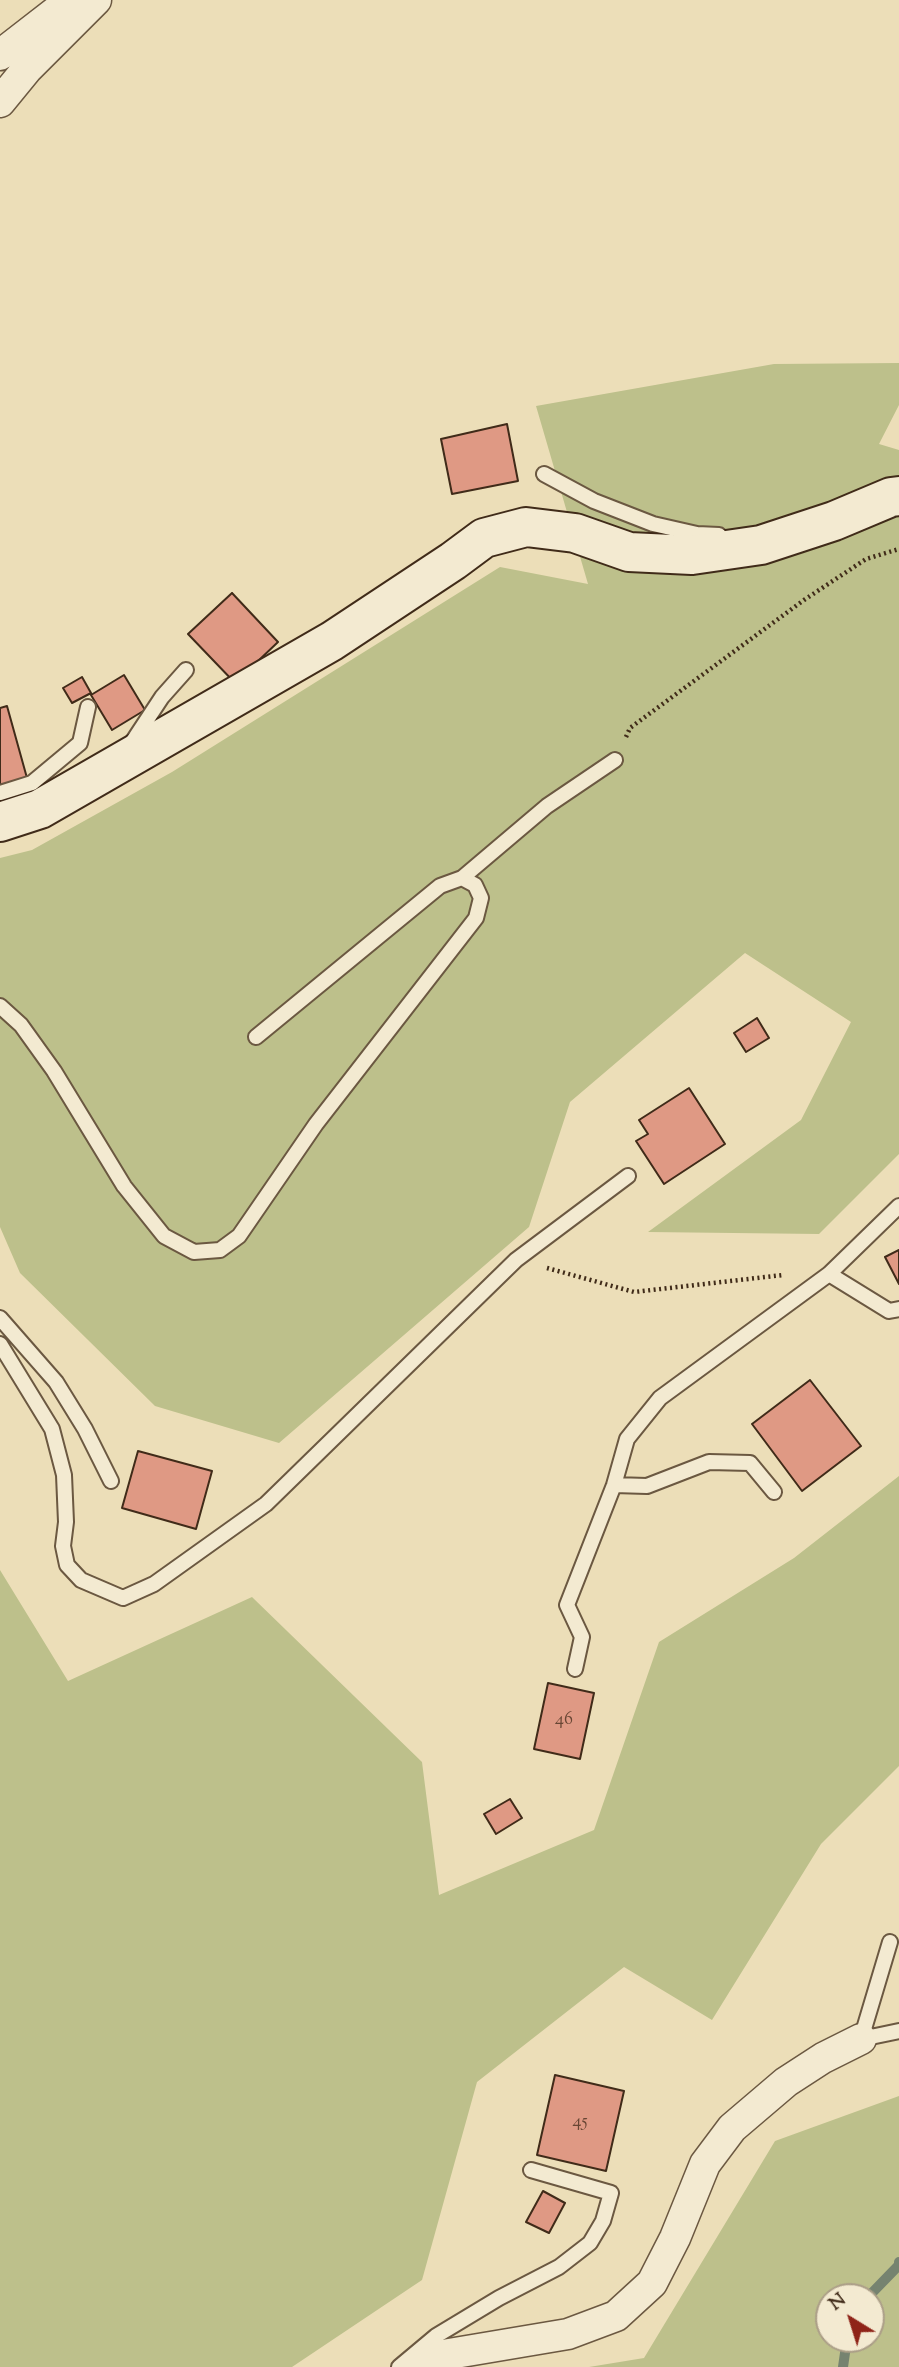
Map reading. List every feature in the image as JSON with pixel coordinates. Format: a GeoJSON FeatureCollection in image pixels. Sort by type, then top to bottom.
{"type":"FeatureCollection","features":[{"type":"Feature","properties":{"kind":"street"},"geometry":{"type":"LineString","coordinates":[[0,55],[72,0]]}},
{"type":"Feature","properties":{"kind":"street"},"geometry":{"type":"LineString","coordinates":[[0,102],[27,69],[96,0]]}},
{"type":"Feature","properties":{"kind":"street"},"geometry":{"type":"LineString","coordinates":[[0,822],[40,809],[332,641],[484,538],[526,527],[575,533],[629,552],[692,555],[761,545],[899,496]]}},
{"type":"Feature","properties":{"kind":"street"},"geometry":{"type":"LineString","coordinates":[[414,2367],[443,2354],[568,2334],[616,2316],[652,2283],[675,2238],[705,2165],[732,2128],[786,2082],[823,2058],[861,2039]]}},
{"type":"Feature","properties":{"kind":"lane"},"geometry":{"type":"LineString","coordinates":[[544,474],[606,506],[653,524],[697,534],[750,536],[801,532]]}},
{"type":"Feature","properties":{"kind":"lane"},"geometry":{"type":"LineString","coordinates":[[117,764],[162,697],[186,670]]}},
{"type":"Feature","properties":{"kind":"lane"},"geometry":{"type":"LineString","coordinates":[[0,793],[32,783],[80,743],[88,707]]}},
{"type":"Feature","properties":{"kind":"lane"},"geometry":{"type":"LineString","coordinates":[[256,1037],[440,886],[462,878],[548,806],[615,760]]}},
{"type":"Feature","properties":{"kind":"lane"},"geometry":{"type":"LineString","coordinates":[[0,1006],[21,1026],[54,1071],[124,1186],[164,1236],[194,1252],[220,1250],[239,1236],[316,1124],[477,918],[481,898],[475,885],[462,878]]}},
{"type":"Feature","properties":{"kind":"lane"},"geometry":{"type":"LineString","coordinates":[[0,1344],[52,1429],[64,1475],[66,1522],[63,1546],[67,1564],[81,1580],[123,1598],[154,1584],[267,1503],[516,1260],[628,1176]]}},
{"type":"Feature","properties":{"kind":"lane"},"geometry":{"type":"LineString","coordinates":[[575,1669],[582,1637],[567,1605],[614,1485],[627,1439],[660,1398],[829,1274],[899,1206]]}},
{"type":"Feature","properties":{"kind":"lane"},"geometry":{"type":"LineString","coordinates":[[829,1274],[889,1311],[899,1310]]}},
{"type":"Feature","properties":{"kind":"lane"},"geometry":{"type":"LineString","coordinates":[[0,1318],[56,1381],[85,1429],[111,1481]]}},
{"type":"Feature","properties":{"kind":"lane"},"geometry":{"type":"LineString","coordinates":[[614,1485],[647,1486],[709,1461],[750,1463],[775,1492]]}},
{"type":"Feature","properties":{"kind":"lane"},"geometry":{"type":"LineString","coordinates":[[890,1942],[861,2039],[899,2031]]}},
{"type":"Feature","properties":{"kind":"lane"},"geometry":{"type":"LineString","coordinates":[[399,2367],[436,2336],[499,2298],[559,2267],[590,2244],[603,2221],[611,2193],[531,2170]]}},
{"type":"Feature","properties":{"kind":"path"},"geometry":{"type":"LineString","coordinates":[[615,760],[630,728],[706,670],[866,559],[899,549]]}},
{"type":"Feature","properties":{"kind":"path"},"geometry":{"type":"LineString","coordinates":[[516,1260],[634,1292],[784,1275],[829,1274]]}},
{"type":"Feature","properties":{"kind":"green space"},"geometry":{"type":"Polygon","coordinates":[[[899,363],[899,405],[879,444],[899,450],[899,1154],[819,1234],[648,1232],[801,1120],[851,1022],[745,953],[570,1102],[529,1227],[279,1443],[155,1406],[20,1273],[0,1227],[0,858],[32,850],[172,772],[500,567],[588,584],[536,406],[774,364],[899,363]]]}},
{"type":"Feature","properties":{"kind":"green space"},"geometry":{"type":"Polygon","coordinates":[[[899,1476],[899,1766],[821,1844],[712,2020],[624,1967],[477,2082],[422,2280],[292,2367],[0,2367],[0,1570],[68,1681],[252,1597],[422,1762],[439,1895],[594,1830],[659,1642],[794,1558],[899,1476]]]}},
{"type":"Feature","properties":{"kind":"green space"},"geometry":{"type":"Polygon","coordinates":[[[899,2096],[899,2367],[589,2367],[644,2358],[775,2141],[899,2096]]]}},
{"type":"Feature","properties":{"kind":"building"},"geometry":{"type":"Polygon","coordinates":[[[507,424],[518,481],[452,494],[441,439],[507,424]]]}},
{"type":"Feature","properties":{"kind":"building"},"geometry":{"type":"Polygon","coordinates":[[[232,593],[278,642],[235,683],[188,634],[232,593]]]}},
{"type":"Feature","properties":{"kind":"building"},"geometry":{"type":"Polygon","coordinates":[[[124,675],[145,710],[112,730],[91,695],[124,675]]]}},
{"type":"Feature","properties":{"kind":"building"},"geometry":{"type":"Polygon","coordinates":[[[82,677],[91,693],[72,703],[63,688],[82,677]]]}},
{"type":"Feature","properties":{"kind":"building"},"geometry":{"type":"Polygon","coordinates":[[[7,706],[27,778],[0,786],[0,708],[7,706]]]}},
{"type":"Feature","properties":{"kind":"building"},"geometry":{"type":"Polygon","coordinates":[[[757,1018],[769,1038],[746,1052],[734,1033],[757,1018]]]}},
{"type":"Feature","properties":{"kind":"building"},"geometry":{"type":"Polygon","coordinates":[[[689,1088],[725,1144],[664,1184],[636,1141],[648,1134],[639,1120],[689,1088]]]}},
{"type":"Feature","properties":{"kind":"building"},"geometry":{"type":"Polygon","coordinates":[[[899,1250],[899,1284],[885,1257],[899,1250]]]}},
{"type":"Feature","properties":{"kind":"building"},"geometry":{"type":"Polygon","coordinates":[[[810,1380],[861,1446],[802,1491],[752,1424],[810,1380]]]}},
{"type":"Feature","properties":{"kind":"building"},"geometry":{"type":"Polygon","coordinates":[[[138,1451],[212,1471],[196,1529],[122,1508],[138,1451]]]}},
{"type":"Feature","properties":{"kind":"building"},"geometry":{"type":"Polygon","coordinates":[[[548,1683],[594,1693],[580,1759],[534,1749],[548,1683]]]}},
{"type":"Feature","properties":{"kind":"building"},"geometry":{"type":"Polygon","coordinates":[[[510,1799],[522,1818],[496,1834],[484,1814],[510,1799]]]}},
{"type":"Feature","properties":{"kind":"building"},"geometry":{"type":"Polygon","coordinates":[[[555,2075],[624,2091],[606,2171],[537,2155],[555,2075]]]}},
{"type":"Feature","properties":{"kind":"building"},"geometry":{"type":"Polygon","coordinates":[[[543,2191],[565,2203],[549,2233],[526,2222],[543,2191]]]}},
{"type":"Feature","properties":{"kind":"waterway"},"geometry":{"type":"LineString","coordinates":[[882,2283],[899,2262]]}},
{"type":"Feature","properties":{"kind":"waterway"},"geometry":{"type":"LineString","coordinates":[[843,2367],[845,2353]]}}]}
